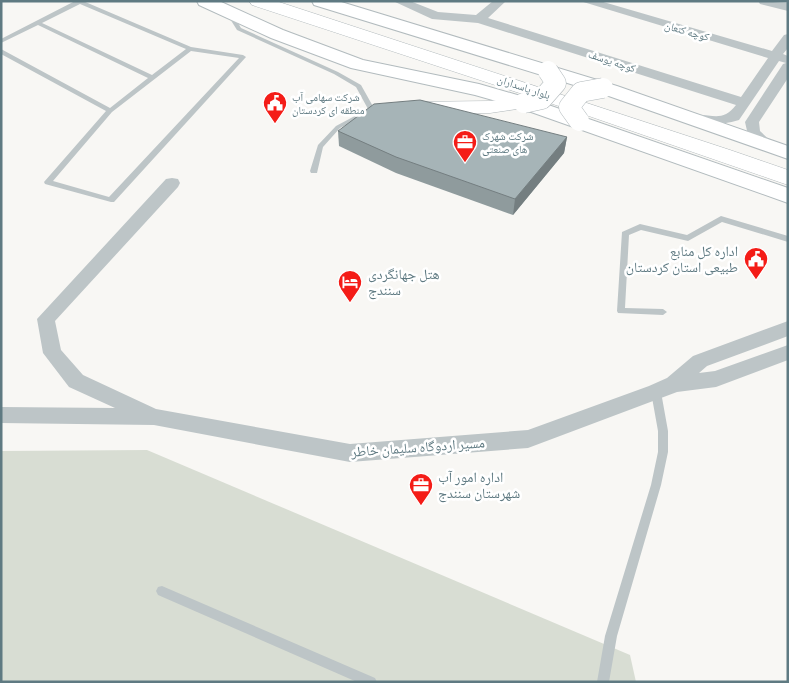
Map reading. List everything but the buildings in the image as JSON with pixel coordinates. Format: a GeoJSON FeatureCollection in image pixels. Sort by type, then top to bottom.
{"type":"FeatureCollection","features":[{"type":"Feature","properties":{"kind":"main road"},"geometry":{"type":"LineString","coordinates":[[205,1],[234,7],[277,34],[358,64],[479,90],[524,103],[788,196]]}},
{"type":"Feature","properties":{"kind":"main road","name":"بلوار پاسداران"},"geometry":{"type":"LineString","coordinates":[[258,1],[326,25],[617,117],[788,178]]}},
{"type":"Feature","properties":{"kind":"main road","name":"بلوار پاسداران"},"geometry":{"type":"LineString","coordinates":[[290,1],[626,108],[788,164]]}},
{"type":"Feature","properties":{"kind":"main road"},"geometry":{"type":"LineString","coordinates":[[320,1],[603,88],[788,153]]}},
{"type":"Feature","properties":{"kind":"main road"},"geometry":{"type":"LineString","coordinates":[[372,110],[434,106],[490,107],[524,103],[542,99],[556,83],[548,71]]}},
{"type":"Feature","properties":{"kind":"main road"},"geometry":{"type":"LineString","coordinates":[[579,121],[569,107],[581,92],[603,88]]}},
{"type":"Feature","properties":{"kind":"street","name":"کوچه یوسف"},"geometry":{"type":"LineString","coordinates":[[399,1],[436,16],[479,19],[745,103]]}},
{"type":"Feature","properties":{"kind":"street"},"geometry":{"type":"LineString","coordinates":[[479,19],[500,1]]}},
{"type":"Feature","properties":{"kind":"street","name":"کوچه کنعان"},"geometry":{"type":"LineString","coordinates":[[586,1],[782,58]]}},
{"type":"Feature","properties":{"kind":"street"},"geometry":{"type":"LineString","coordinates":[[764,1],[788,7]]}},
{"type":"Feature","properties":{"kind":"street"},"geometry":{"type":"LineString","coordinates":[[694,119],[720,121],[734,117],[782,58],[788,38]]}},
{"type":"Feature","properties":{"kind":"street"},"geometry":{"type":"LineString","coordinates":[[769,146],[753,132],[752,122],[788,67]]}},
{"type":"Feature","properties":{"kind":"street"},"geometry":{"type":"LineString","coordinates":[[154,417],[76,381],[52,353],[46,319],[172,183]]}},
{"type":"Feature","properties":{"kind":"street"},"geometry":{"type":"LineString","coordinates":[[665,388],[700,361],[788,328]]}},
{"type":"Feature","properties":{"kind":"street"},"geometry":{"type":"LineString","coordinates":[[665,388],[716,379],[788,352]]}},
{"type":"Feature","properties":{"kind":"street","name":"مسیر اردوگاه سلیمان خاطر"},"geometry":{"type":"LineString","coordinates":[[154,417],[350,453],[528,439],[665,388]]}},
{"type":"Feature","properties":{"kind":"street"},"geometry":{"type":"LineString","coordinates":[[1,415],[154,417]]}},
{"type":"Feature","properties":{"kind":"lane"},"geometry":{"type":"LineString","coordinates":[[1,41],[79,2],[190,49],[242,57],[111,200],[48,182],[110,111],[190,49]]}},
{"type":"Feature","properties":{"kind":"lane"},"geometry":{"type":"LineString","coordinates":[[234,7],[239,29],[336,73],[359,86],[372,110],[338,127],[320,146],[314,171]]}},
{"type":"Feature","properties":{"kind":"lane"},"geometry":{"type":"LineString","coordinates":[[38,23],[153,78]]}},
{"type":"Feature","properties":{"kind":"lane"},"geometry":{"type":"LineString","coordinates":[[1,51],[110,111]]}},
{"type":"Feature","properties":{"kind":"lane"},"geometry":{"type":"LineString","coordinates":[[662,312],[621,311],[625,234],[640,227],[688,238],[721,219],[788,239]]}},
{"type":"Feature","properties":{"kind":"lane"},"geometry":{"type":"LineString","coordinates":[[602,682],[611,636],[656,485],[663,452],[665,388]]}},
{"type":"Feature","properties":{"kind":"lane"},"geometry":{"type":"LineString","coordinates":[[162,591],[371,682]]}},
{"type":"Feature","properties":{"kind":"shaded area"},"geometry":{"type":"Polygon","coordinates":[[[147,450],[630,655],[636,682],[1,682],[1,451],[147,450]]]}},
{"type":"Feature","properties":{"kind":"place","name":"شرکت سهامی آب منطقه ای کردستان"},"geometry":{"type":"Point","coordinates":[275,124]}},
{"type":"Feature","properties":{"kind":"place","name":"شرکت شهرک های صنعتی"},"geometry":{"type":"Point","coordinates":[465,163]}},
{"type":"Feature","properties":{"kind":"place","name":"اداره کل منابع طبیعی استان کردستان"},"geometry":{"type":"Point","coordinates":[756,280]}},
{"type":"Feature","properties":{"kind":"place","name":"هتل جهانگردی سنندج"},"geometry":{"type":"Point","coordinates":[350,303]}},
{"type":"Feature","properties":{"kind":"place","name":"اداره امور آب شهرستان سنندج"},"geometry":{"type":"Point","coordinates":[421,506]}}]}
